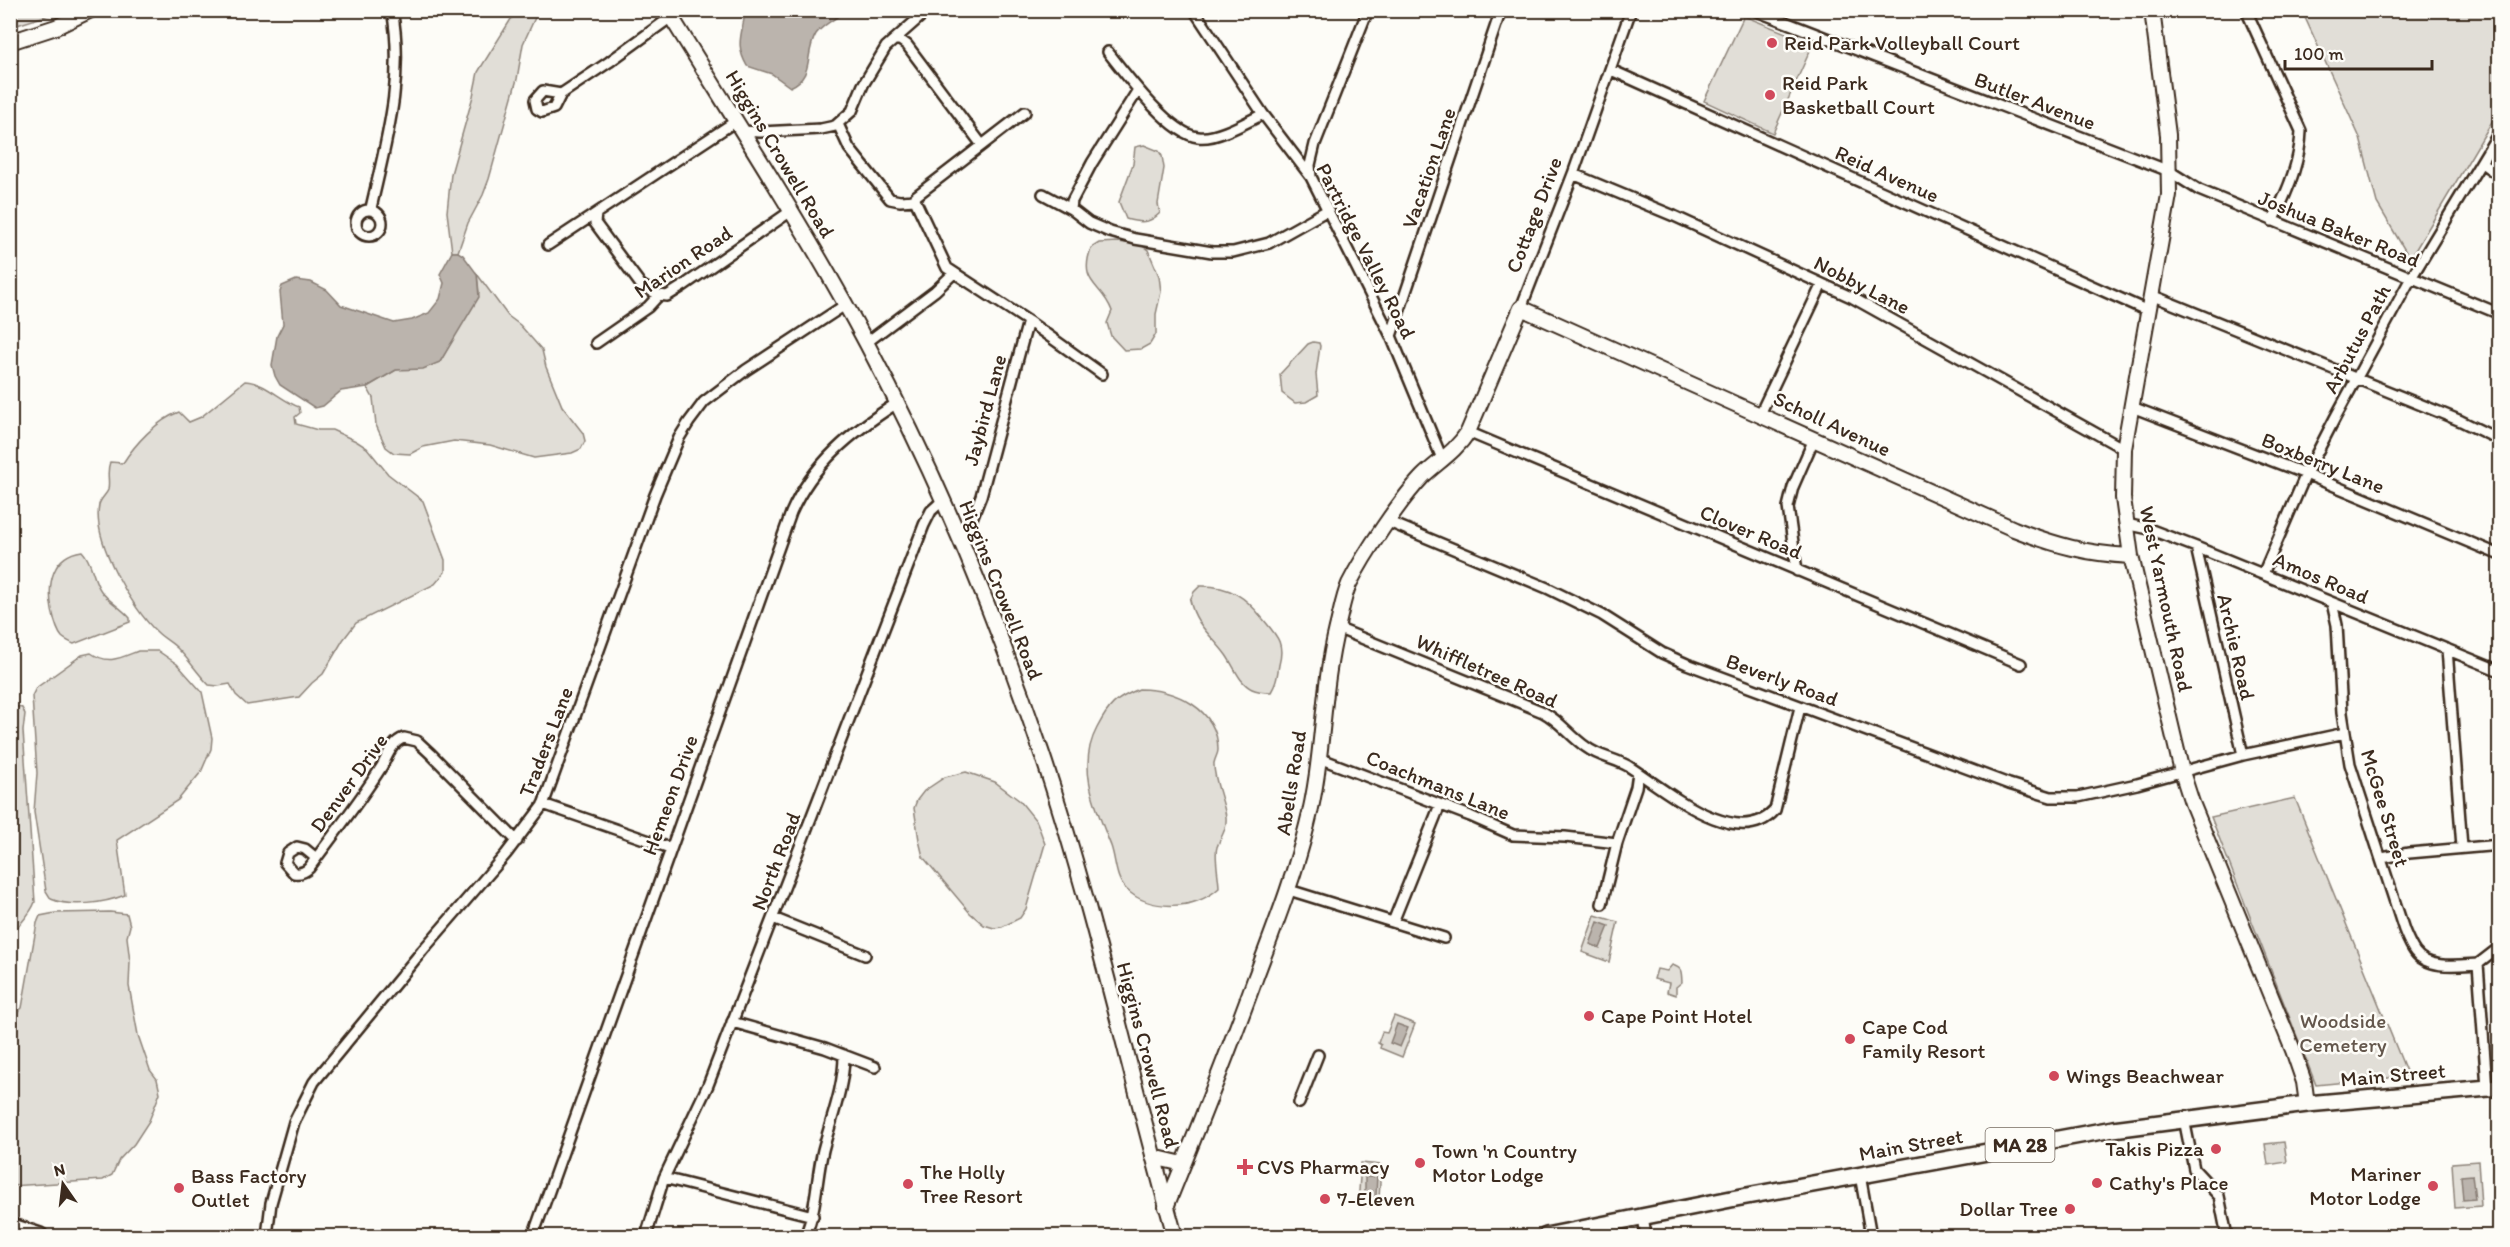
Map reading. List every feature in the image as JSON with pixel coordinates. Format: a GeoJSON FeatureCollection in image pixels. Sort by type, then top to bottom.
{"type":"FeatureCollection","features":[{"type":"Feature","properties":{"kind":"main road"},"geometry":{"type":"LineString","coordinates":[[10,42],[56,27],[91,10]]}},
{"type":"Feature","properties":{"kind":"main road","name":"West Yarmouth Road"},"geometry":{"type":"LineString","coordinates":[[2152,10],[2167,125],[2169,171],[2166,223],[2124,449],[2123,498],[2126,524],[2131,556],[2182,772],[2192,803],[2293,1050],[2304,1082],[2307,1104]]}},
{"type":"Feature","properties":{"kind":"main road","name":"Higgins Crowell Road"},"geometry":{"type":"LineString","coordinates":[[669,14],[791,211],[867,343],[959,540],[1012,671],[1056,797],[1174,1236]]}},
{"type":"Feature","properties":{"kind":"main road","name":"Scholl Avenue"},"geometry":{"type":"LineString","coordinates":[[1521,308],[2014,529],[2051,543],[2098,554],[2131,556]]}},
{"type":"Feature","properties":{"kind":"main road","name":"Cottage Drive"},"geometry":{"type":"LineString","coordinates":[[1468,432],[1521,308]]}},
{"type":"Feature","properties":{"kind":"main road","name":"Abells Road"},"geometry":{"type":"LineString","coordinates":[[1166,1207],[1206,1111],[1288,890],[1312,807],[1325,694],[1337,628],[1349,585],[1389,522],[1423,476],[1460,445],[1468,432]]}},
{"type":"Feature","properties":{"kind":"main road","name":"Main Street"},"geometry":{"type":"LineString","coordinates":[[1546,1236],[2086,1133],[2307,1104],[2493,1087]]}},
{"type":"Feature","properties":{"kind":"main road"},"geometry":{"type":"LineString","coordinates":[[1153,1157],[1184,1164]]}},
{"type":"Feature","properties":{"kind":"main road"},"geometry":{"type":"LineString","coordinates":[[14,1230],[39,1236]]}},
{"type":"Feature","properties":{"kind":"street"},"geometry":{"type":"LineString","coordinates":[[370,208],[396,86],[397,46],[392,10]]}},
{"type":"Feature","properties":{"kind":"street"},"geometry":{"type":"LineString","coordinates":[[548,245],[739,126],[759,132],[820,129],[838,124],[852,111],[874,65],[886,47],[928,10]]}},
{"type":"Feature","properties":{"kind":"street","name":"Partridge Valley Road"},"geometry":{"type":"LineString","coordinates":[[1194,10],[1263,114],[1311,177],[1326,211],[1354,259],[1391,336],[1443,460]]}},
{"type":"Feature","properties":{"kind":"street"},"geometry":{"type":"LineString","coordinates":[[1311,177],[1310,165],[1315,144],[1368,10]]}},
{"type":"Feature","properties":{"kind":"street","name":"Vacation Lane"},"geometry":{"type":"LineString","coordinates":[[1391,336],[1501,10]]}},
{"type":"Feature","properties":{"kind":"street","name":"Cottage Drive"},"geometry":{"type":"LineString","coordinates":[[1521,308],[1573,174],[1631,10]]}},
{"type":"Feature","properties":{"kind":"street","name":"Butler Avenue"},"geometry":{"type":"LineString","coordinates":[[1754,10],[2169,171]]}},
{"type":"Feature","properties":{"kind":"street"},"geometry":{"type":"LineString","coordinates":[[2246,10],[2301,131],[2301,144],[2288,191],[2272,221]]}},
{"type":"Feature","properties":{"kind":"street"},"geometry":{"type":"LineString","coordinates":[[561,94],[618,56],[669,14]]}},
{"type":"Feature","properties":{"kind":"street"},"geometry":{"type":"LineString","coordinates":[[894,40],[900,40],[907,45],[982,146]]}},
{"type":"Feature","properties":{"kind":"street"},"geometry":{"type":"LineString","coordinates":[[1108,52],[1138,90],[1185,134],[1200,138],[1232,128],[1263,114]]}},
{"type":"Feature","properties":{"kind":"street","name":"Reid Avenue"},"geometry":{"type":"LineString","coordinates":[[1611,70],[2148,311]]}},
{"type":"Feature","properties":{"kind":"street"},"geometry":{"type":"LineString","coordinates":[[1071,209],[1072,201],[1092,163],[1138,90]]}},
{"type":"Feature","properties":{"kind":"street"},"geometry":{"type":"LineString","coordinates":[[915,200],[916,196],[1025,112]]}},
{"type":"Feature","properties":{"kind":"street"},"geometry":{"type":"LineString","coordinates":[[838,124],[849,148],[890,199],[915,200]]}},
{"type":"Feature","properties":{"kind":"street","name":"Arbutus Path"},"geometry":{"type":"LineString","coordinates":[[2263,574],[2306,474],[2355,380],[2410,278],[2461,193],[2482,163],[2499,131]]}},
{"type":"Feature","properties":{"kind":"street"},"geometry":{"type":"LineString","coordinates":[[2482,163],[2499,176]]}},
{"type":"Feature","properties":{"kind":"street","name":"Joshua Baker Road"},"geometry":{"type":"LineString","coordinates":[[2169,171],[2199,190],[2499,314]]}},
{"type":"Feature","properties":{"kind":"street","name":"Nobby Lane"},"geometry":{"type":"LineString","coordinates":[[1573,174],[1674,216],[1822,284],[1939,345],[2124,449]]}},
{"type":"Feature","properties":{"kind":"street"},"geometry":{"type":"LineString","coordinates":[[1043,194],[1071,209],[1089,223],[1135,240],[1212,252],[1233,252],[1269,243],[1326,211]]}},
{"type":"Feature","properties":{"kind":"street"},"geometry":{"type":"LineString","coordinates":[[915,200],[947,268],[1028,321],[1102,374]]}},
{"type":"Feature","properties":{"kind":"street","name":"Marion Road"},"geometry":{"type":"LineString","coordinates":[[596,343],[648,307],[659,295],[667,296],[675,291],[791,211]]}},
{"type":"Feature","properties":{"kind":"street"},"geometry":{"type":"LineString","coordinates":[[596,214],[595,223],[641,285],[659,295]]}},
{"type":"Feature","properties":{"kind":"street"},"geometry":{"type":"LineString","coordinates":[[867,343],[926,298],[954,273]]}},
{"type":"Feature","properties":{"kind":"street"},"geometry":{"type":"LineString","coordinates":[[1760,414],[1822,284]]}},
{"type":"Feature","properties":{"kind":"street"},"geometry":{"type":"LineString","coordinates":[[2151,295],[2355,380],[2461,421],[2499,440]]}},
{"type":"Feature","properties":{"kind":"street","name":"Traders Lane"},"geometry":{"type":"LineString","coordinates":[[267,1236],[271,1203],[294,1122],[314,1082],[517,841],[543,804],[655,495],[688,422],[704,402],[845,305]]}},
{"type":"Feature","properties":{"kind":"street","name":"Jaybird Lane"},"geometry":{"type":"LineString","coordinates":[[959,540],[969,526],[981,496],[1028,321]]}},
{"type":"Feature","properties":{"kind":"street","name":"Hemeon Drive"},"geometry":{"type":"LineString","coordinates":[[533,1236],[784,530],[800,492],[822,462],[839,446],[897,404]]}},
{"type":"Feature","properties":{"kind":"street","name":"Boxberry Lane"},"geometry":{"type":"LineString","coordinates":[[2132,407],[2306,474],[2499,555]]}},
{"type":"Feature","properties":{"kind":"street","name":"Clover Road"},"geometry":{"type":"LineString","coordinates":[[1468,432],[2020,664]]}},
{"type":"Feature","properties":{"kind":"street"},"geometry":{"type":"LineString","coordinates":[[1797,571],[1788,507],[1793,487],[1814,439]]}},
{"type":"Feature","properties":{"kind":"street","name":"North Road"},"geometry":{"type":"LineString","coordinates":[[646,1236],[664,1178],[700,1102],[732,1022],[924,525],[931,511],[942,501]]}},
{"type":"Feature","properties":{"kind":"street","name":"Beverly Road"},"geometry":{"type":"LineString","coordinates":[[1389,522],[1548,588],[1602,615],[1662,653],[1687,664],[2009,784],[2051,797],[2087,795],[2243,755],[2345,733]]}},
{"type":"Feature","properties":{"kind":"street","name":"Amos Road"},"geometry":{"type":"LineString","coordinates":[[2126,524],[2149,529],[2196,547],[2499,671]]}},
{"type":"Feature","properties":{"kind":"street","name":"Archie Road"},"geometry":{"type":"LineString","coordinates":[[2196,547],[2243,755]]}},
{"type":"Feature","properties":{"kind":"street","name":"McGee Street"},"geometry":{"type":"LineString","coordinates":[[2332,603],[2337,625],[2345,733],[2350,764],[2404,930],[2416,953],[2426,960],[2448,965],[2478,964]]}},
{"type":"Feature","properties":{"kind":"street","name":"Whiffletree Road"},"geometry":{"type":"LineString","coordinates":[[1337,628],[1543,712],[1564,726],[1584,746],[1601,757],[1621,763],[1698,812],[1741,824],[1763,820],[1775,810],[1800,707]]}},
{"type":"Feature","properties":{"kind":"street"},"geometry":{"type":"LineString","coordinates":[[2447,649],[2462,847]]}},
{"type":"Feature","properties":{"kind":"street","name":"Denver Drive"},"geometry":{"type":"LineString","coordinates":[[316,858],[366,791],[394,744],[405,738],[417,741],[517,841]]}},
{"type":"Feature","properties":{"kind":"street","name":"Coachmans Lane"},"geometry":{"type":"LineString","coordinates":[[1319,758],[1513,835],[1565,837],[1617,843]]}},
{"type":"Feature","properties":{"kind":"street"},"geometry":{"type":"LineString","coordinates":[[1602,904],[1638,773]]}},
{"type":"Feature","properties":{"kind":"street"},"geometry":{"type":"LineString","coordinates":[[543,804],[670,848]]}},
{"type":"Feature","properties":{"kind":"street"},"geometry":{"type":"LineString","coordinates":[[1392,922],[1440,805]]}},
{"type":"Feature","properties":{"kind":"street"},"geometry":{"type":"LineString","coordinates":[[2382,858],[2462,847],[2499,845]]}},
{"type":"Feature","properties":{"kind":"street"},"geometry":{"type":"LineString","coordinates":[[1288,890],[1444,938]]}},
{"type":"Feature","properties":{"kind":"street"},"geometry":{"type":"LineString","coordinates":[[773,918],[865,955]]}},
{"type":"Feature","properties":{"kind":"street"},"geometry":{"type":"LineString","coordinates":[[2493,1087],[2478,964],[2499,946]]}},
{"type":"Feature","properties":{"kind":"street"},"geometry":{"type":"LineString","coordinates":[[732,1022],[844,1055],[875,1068]]}},
{"type":"Feature","properties":{"kind":"street"},"geometry":{"type":"LineString","coordinates":[[805,1236],[813,1216],[823,1152],[844,1071],[844,1055]]}},
{"type":"Feature","properties":{"kind":"street"},"geometry":{"type":"LineString","coordinates":[[1299,1103],[1318,1055]]}},
{"type":"Feature","properties":{"kind":"street"},"geometry":{"type":"LineString","coordinates":[[2184,1119],[2194,1169],[2219,1196],[2228,1236]]}},
{"type":"Feature","properties":{"kind":"street"},"geometry":{"type":"LineString","coordinates":[[1860,1175],[1871,1236]]}},
{"type":"Feature","properties":{"kind":"street"},"geometry":{"type":"LineString","coordinates":[[664,1178],[813,1216]]}},
{"type":"Feature","properties":{"kind":"street"},"geometry":{"type":"LineString","coordinates":[[1643,1217],[1646,1236]]}},
{"type":"Feature","properties":{"kind":"green space"},"geometry":{"type":"Polygon","coordinates":[[[11,10],[61,10],[61,11],[11,27],[11,10]]]}},
{"type":"Feature","properties":{"kind":"green space"},"geometry":{"type":"Polygon","coordinates":[[[516,11],[538,11],[523,44],[517,79],[489,179],[468,223],[458,252],[452,252],[447,212],[451,174],[478,72],[516,11]]]}},
{"type":"Feature","properties":{"kind":"green space"},"geometry":{"type":"Polygon","coordinates":[[[2302,11],[2499,11],[2499,110],[2410,259],[2377,203],[2360,138],[2302,11]]]}},
{"type":"Feature","properties":{"kind":"green space"},"geometry":{"type":"Polygon","coordinates":[[[1744,16],[1813,44],[1773,133],[1704,101],[1744,16]]]}},
{"type":"Feature","properties":{"kind":"green space"},"geometry":{"type":"Polygon","coordinates":[[[1144,145],[1159,151],[1164,168],[1158,204],[1160,213],[1148,221],[1140,222],[1126,219],[1119,202],[1133,164],[1135,147],[1144,145]]]}},
{"type":"Feature","properties":{"kind":"green space"},"geometry":{"type":"Polygon","coordinates":[[[1118,242],[1141,245],[1148,250],[1159,276],[1161,292],[1156,314],[1156,334],[1150,344],[1141,349],[1124,350],[1111,336],[1107,323],[1112,311],[1089,277],[1087,270],[1091,248],[1099,243],[1118,242]]]}},
{"type":"Feature","properties":{"kind":"green space"},"geometry":{"type":"Polygon","coordinates":[[[477,274],[508,316],[520,325],[542,350],[546,367],[562,406],[583,433],[585,441],[581,449],[572,453],[534,458],[490,445],[454,441],[423,447],[410,454],[394,453],[386,447],[376,425],[373,398],[367,387],[396,370],[440,362],[479,292],[477,274]]]}},
{"type":"Feature","properties":{"kind":"green space"},"geometry":{"type":"Polygon","coordinates":[[[1319,343],[1320,346],[1316,374],[1318,395],[1306,402],[1295,403],[1282,393],[1280,374],[1308,344],[1319,343]]]}},
{"type":"Feature","properties":{"kind":"green space"},"geometry":{"type":"Polygon","coordinates":[[[245,381],[259,384],[299,407],[300,413],[295,417],[296,424],[318,430],[332,430],[367,448],[388,474],[423,501],[445,560],[445,572],[435,584],[356,623],[323,674],[299,697],[247,705],[236,695],[230,684],[209,685],[177,648],[147,621],[116,573],[98,520],[100,503],[108,490],[110,462],[123,463],[147,433],[179,412],[189,422],[201,417],[245,381]]]}},
{"type":"Feature","properties":{"kind":"green space"},"geometry":{"type":"Polygon","coordinates":[[[82,551],[86,555],[101,591],[130,618],[130,622],[74,644],[63,638],[58,631],[52,610],[50,590],[58,565],[64,558],[82,551]]]}},
{"type":"Feature","properties":{"kind":"green space"},"geometry":{"type":"Polygon","coordinates":[[[1200,586],[1220,588],[1236,594],[1257,611],[1276,635],[1281,657],[1271,692],[1261,692],[1247,686],[1200,623],[1190,600],[1200,586]]]}},
{"type":"Feature","properties":{"kind":"green space"},"geometry":{"type":"Polygon","coordinates":[[[138,651],[158,651],[177,664],[202,692],[212,738],[211,749],[201,772],[178,800],[117,840],[125,895],[88,903],[59,902],[51,899],[46,891],[34,812],[37,773],[32,696],[36,688],[82,655],[91,653],[103,659],[114,659],[138,651]]]}},
{"type":"Feature","properties":{"kind":"green space"},"geometry":{"type":"Polygon","coordinates":[[[1139,689],[1166,693],[1192,704],[1211,723],[1216,735],[1218,750],[1214,769],[1226,817],[1225,829],[1216,851],[1219,888],[1198,901],[1186,904],[1159,905],[1147,902],[1122,885],[1090,787],[1088,758],[1097,728],[1114,704],[1139,689]]]}},
{"type":"Feature","properties":{"kind":"green space"},"geometry":{"type":"Polygon","coordinates":[[[14,706],[22,708],[25,714],[23,731],[35,902],[11,937],[10,708],[14,706]]]}},
{"type":"Feature","properties":{"kind":"green space"},"geometry":{"type":"Polygon","coordinates":[[[966,772],[995,782],[1020,801],[1037,822],[1045,844],[1026,909],[1020,918],[1002,927],[994,928],[984,925],[970,913],[923,857],[919,840],[914,808],[917,800],[924,791],[945,777],[966,772]]]}},
{"type":"Feature","properties":{"kind":"green space","name":"Woodside Cemetery"},"geometry":{"type":"Polygon","coordinates":[[[2295,798],[2408,1076],[2316,1085],[2211,817],[2295,798]]]}},
{"type":"Feature","properties":{"kind":"green space"},"geometry":{"type":"Polygon","coordinates":[[[55,913],[127,914],[130,926],[127,937],[130,962],[129,986],[138,1035],[150,1070],[157,1079],[160,1093],[149,1121],[134,1144],[119,1160],[112,1175],[103,1180],[11,1186],[11,1019],[22,1008],[37,923],[40,916],[55,913]]]}},
{"type":"Feature","properties":{"kind":"green space"},"geometry":{"type":"Polygon","coordinates":[[[1595,915],[1618,922],[1609,962],[1582,952],[1595,915]]]}},
{"type":"Feature","properties":{"kind":"green space"},"geometry":{"type":"Polygon","coordinates":[[[1672,965],[1680,969],[1681,973],[1682,982],[1676,987],[1676,995],[1667,992],[1669,983],[1654,979],[1657,969],[1667,971],[1672,965]]]}},
{"type":"Feature","properties":{"kind":"green space"},"geometry":{"type":"Polygon","coordinates":[[[1394,1016],[1415,1024],[1402,1057],[1380,1048],[1381,1045],[1378,1043],[1382,1032],[1387,1033],[1394,1016]]]}},
{"type":"Feature","properties":{"kind":"green space"},"geometry":{"type":"Polygon","coordinates":[[[2284,1142],[2287,1162],[2268,1165],[2265,1144],[2284,1142]]]}},
{"type":"Feature","properties":{"kind":"green space"},"geometry":{"type":"Polygon","coordinates":[[[2478,1161],[2481,1206],[2455,1208],[2452,1163],[2478,1161]]]}},
{"type":"Feature","properties":{"kind":"green space"},"geometry":{"type":"Polygon","coordinates":[[[1361,1163],[1381,1165],[1379,1199],[1373,1206],[1358,1205],[1361,1163]]]}},
{"type":"Feature","properties":{"kind":"shaded area"},"geometry":{"type":"Polygon","coordinates":[[[745,10],[846,11],[826,24],[816,34],[810,49],[806,71],[798,82],[790,87],[772,74],[747,66],[740,45],[745,10]]]}},
{"type":"Feature","properties":{"kind":"shaded area"},"geometry":{"type":"Polygon","coordinates":[[[452,252],[463,255],[477,274],[479,297],[440,362],[423,369],[396,370],[367,387],[341,391],[323,406],[315,408],[280,385],[272,365],[277,336],[283,324],[280,292],[282,286],[296,280],[311,282],[327,290],[341,305],[394,323],[412,320],[429,313],[440,299],[444,283],[440,274],[452,252]]]}},
{"type":"Feature","properties":{"kind":"shaded area"},"geometry":{"type":"Polygon","coordinates":[[[1598,922],[1609,926],[1600,948],[1590,944],[1598,922]]]}},
{"type":"Feature","properties":{"kind":"shaded area"},"geometry":{"type":"Polygon","coordinates":[[[1397,1024],[1408,1028],[1400,1047],[1390,1043],[1397,1024]]]}},
{"type":"Feature","properties":{"kind":"shaded area"},"geometry":{"type":"Polygon","coordinates":[[[1373,1174],[1377,1174],[1376,1197],[1365,1196],[1365,1177],[1373,1177],[1373,1174]]]}},
{"type":"Feature","properties":{"kind":"shaded area"},"geometry":{"type":"Polygon","coordinates":[[[2472,1175],[2475,1199],[2463,1200],[2461,1176],[2472,1175]]]}},
{"type":"Feature","properties":{"kind":"place","name":"Reid Park Volleyball Court"},"geometry":{"type":"Point","coordinates":[1772,43]}},
{"type":"Feature","properties":{"kind":"place","name":"Reid Park Basketball Court"},"geometry":{"type":"Point","coordinates":[1770,95]}},
{"type":"Feature","properties":{"kind":"place","name":"Cape Point Hotel"},"geometry":{"type":"Point","coordinates":[1589,1016]}},
{"type":"Feature","properties":{"kind":"place","name":"Cape Cod Family Resort"},"geometry":{"type":"Point","coordinates":[1850,1039]}},
{"type":"Feature","properties":{"kind":"place","name":"Wings Beachwear"},"geometry":{"type":"Point","coordinates":[2054,1076]}},
{"type":"Feature","properties":{"kind":"place","name":"Takis Pizza"},"geometry":{"type":"Point","coordinates":[2216,1149]}},
{"type":"Feature","properties":{"kind":"place","name":"Town 'n Country Motor Lodge"},"geometry":{"type":"Point","coordinates":[1420,1163]}},
{"type":"Feature","properties":{"kind":"place","name":"CVS Pharmacy"},"geometry":{"type":"Point","coordinates":[1245,1167]}},
{"type":"Feature","properties":{"kind":"place","name":"Cathy's Place"},"geometry":{"type":"Point","coordinates":[2097,1183]}},
{"type":"Feature","properties":{"kind":"place","name":"The Holly Tree Resort"},"geometry":{"type":"Point","coordinates":[908,1184]}},
{"type":"Feature","properties":{"kind":"place","name":"Mariner Motor Lodge"},"geometry":{"type":"Point","coordinates":[2433,1186]}},
{"type":"Feature","properties":{"kind":"place","name":"Bass Factory Outlet"},"geometry":{"type":"Point","coordinates":[179,1188]}},
{"type":"Feature","properties":{"kind":"place","name":"7-Eleven"},"geometry":{"type":"Point","coordinates":[1325,1199]}},
{"type":"Feature","properties":{"kind":"place","name":"Dollar Tree"},"geometry":{"type":"Point","coordinates":[2070,1209]}}]}
